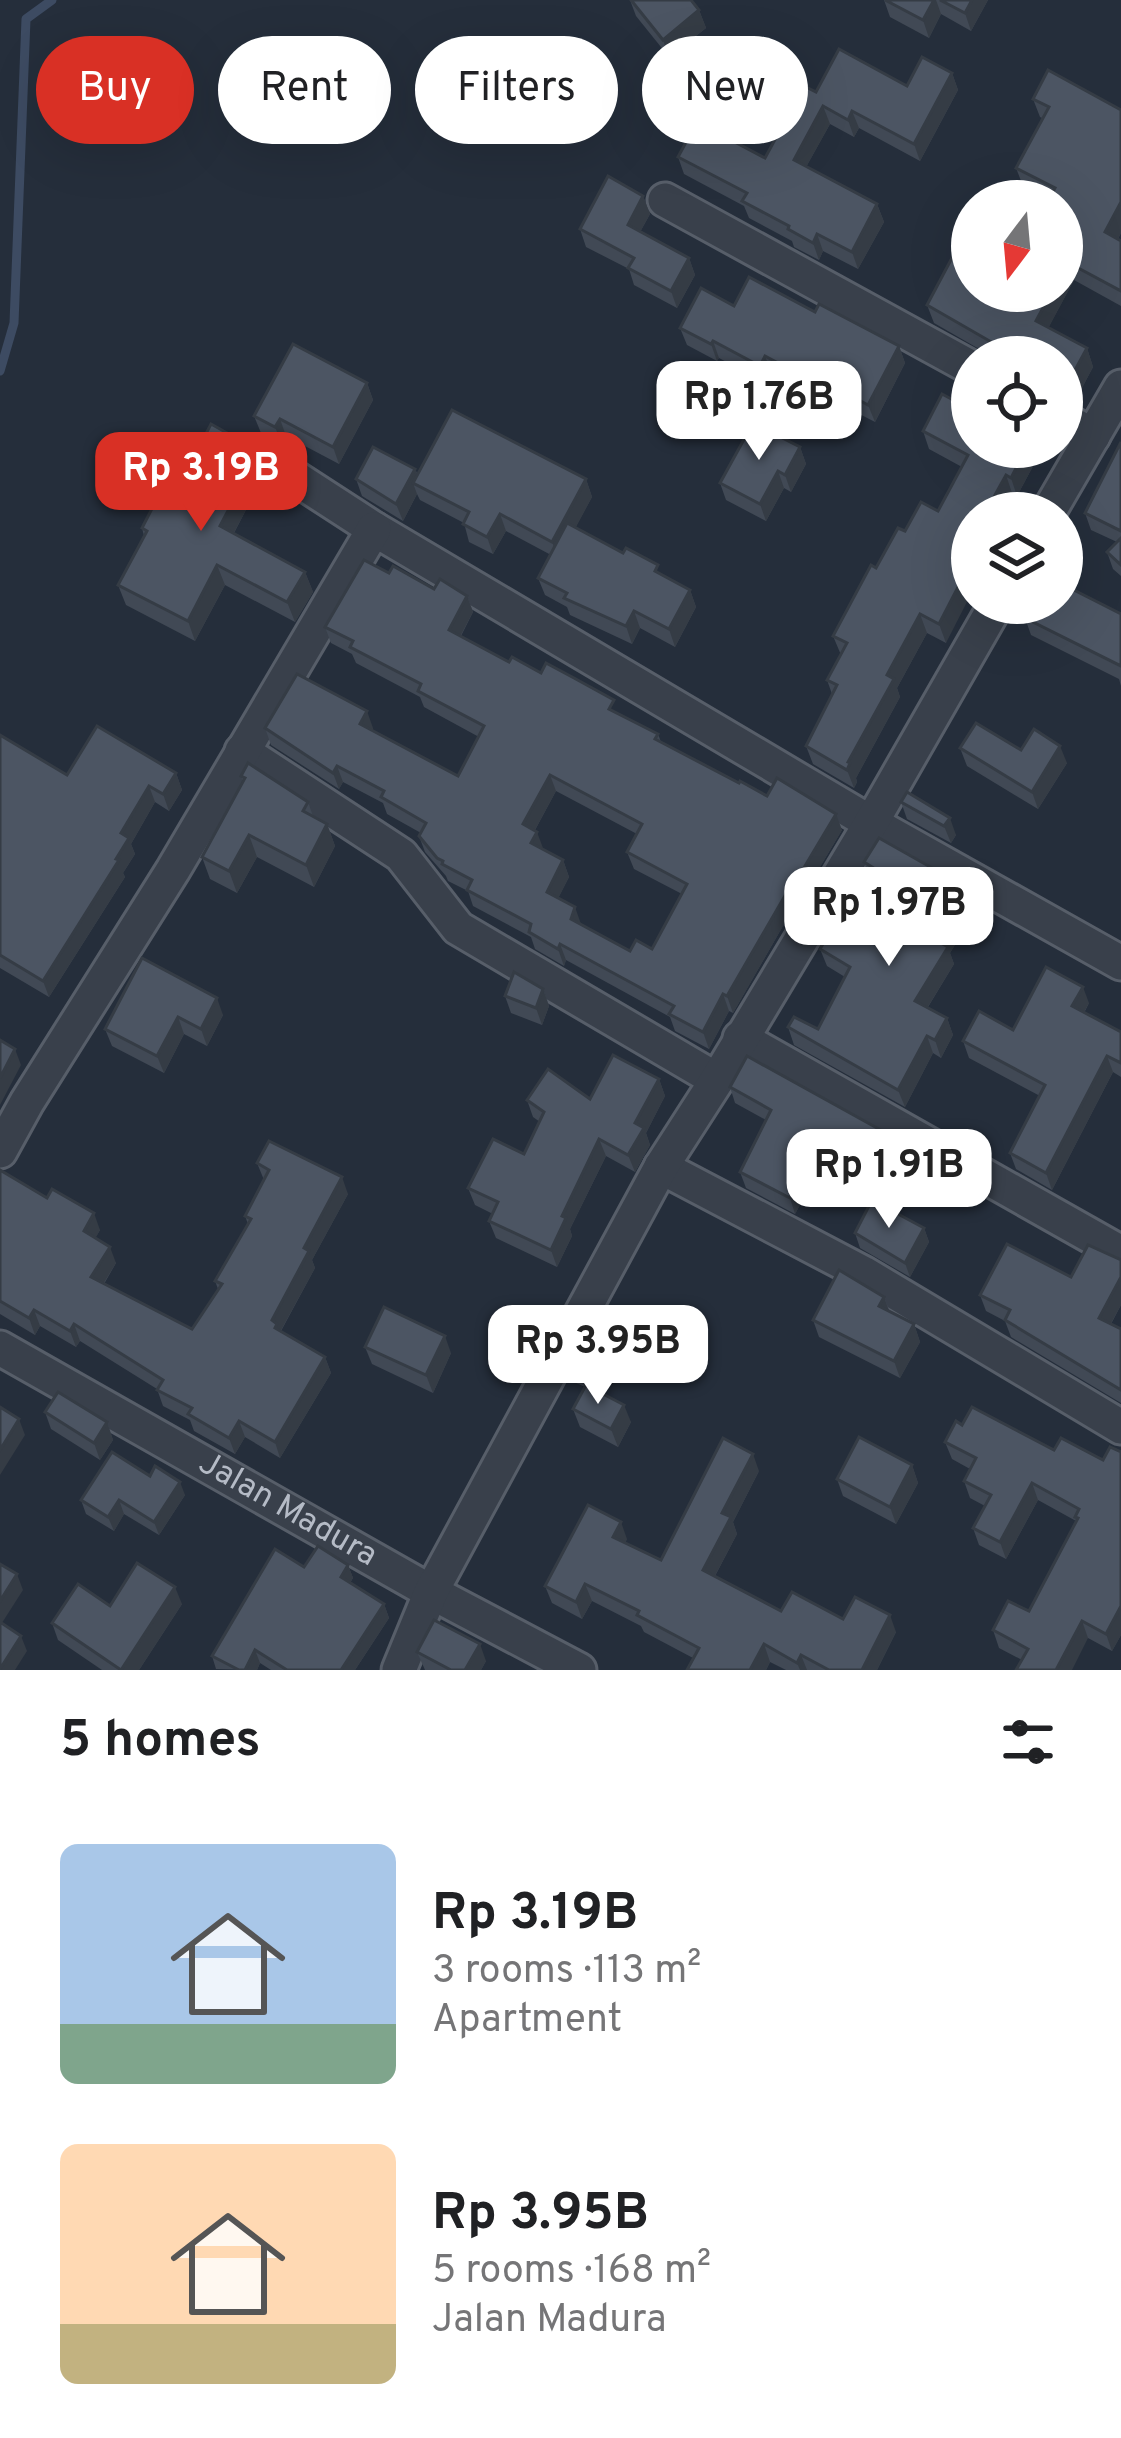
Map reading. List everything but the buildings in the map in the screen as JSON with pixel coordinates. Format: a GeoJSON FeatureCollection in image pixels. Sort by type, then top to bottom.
{"type":"FeatureCollection","features":[{"type":"Feature","properties":{"kind":"street"},"geometry":{"type":"LineString","coordinates":[[665,200],[951,357]]}},
{"type":"Feature","properties":{"kind":"street"},"geometry":{"type":"LineString","coordinates":[[1060,492],[1121,387]]}},
{"type":"Feature","properties":{"kind":"street"},"geometry":{"type":"LineString","coordinates":[[1083,430],[1093,436]]}},
{"type":"Feature","properties":{"kind":"street"},"geometry":{"type":"LineString","coordinates":[[257,453],[374,530],[871,823],[1121,964]]}},
{"type":"Feature","properties":{"kind":"street"},"geometry":{"type":"LineString","coordinates":[[0,1151],[374,530]]}},
{"type":"Feature","properties":{"kind":"street"},"geometry":{"type":"LineString","coordinates":[[399,1670],[431,1592],[661,1167],[871,823],[985,624]]}},
{"type":"Feature","properties":{"kind":"street"},"geometry":{"type":"LineString","coordinates":[[242,751],[400,855],[458,928],[717,1080]]}},
{"type":"Feature","properties":{"kind":"street"},"geometry":{"type":"LineString","coordinates":[[740,1038],[1121,1253]]}},
{"type":"Feature","properties":{"kind":"street"},"geometry":{"type":"LineString","coordinates":[[661,1167],[863,1273],[1121,1427]]}},
{"type":"Feature","properties":{"kind":"street","name":"Jalan Madura"},"geometry":{"type":"LineString","coordinates":[[0,1348],[431,1592],[579,1670]]}},
{"type":"Feature","properties":{"kind":"waterway"},"geometry":{"type":"LineString","coordinates":[[0,371],[14,323],[26,19],[52,0]]}}]}
